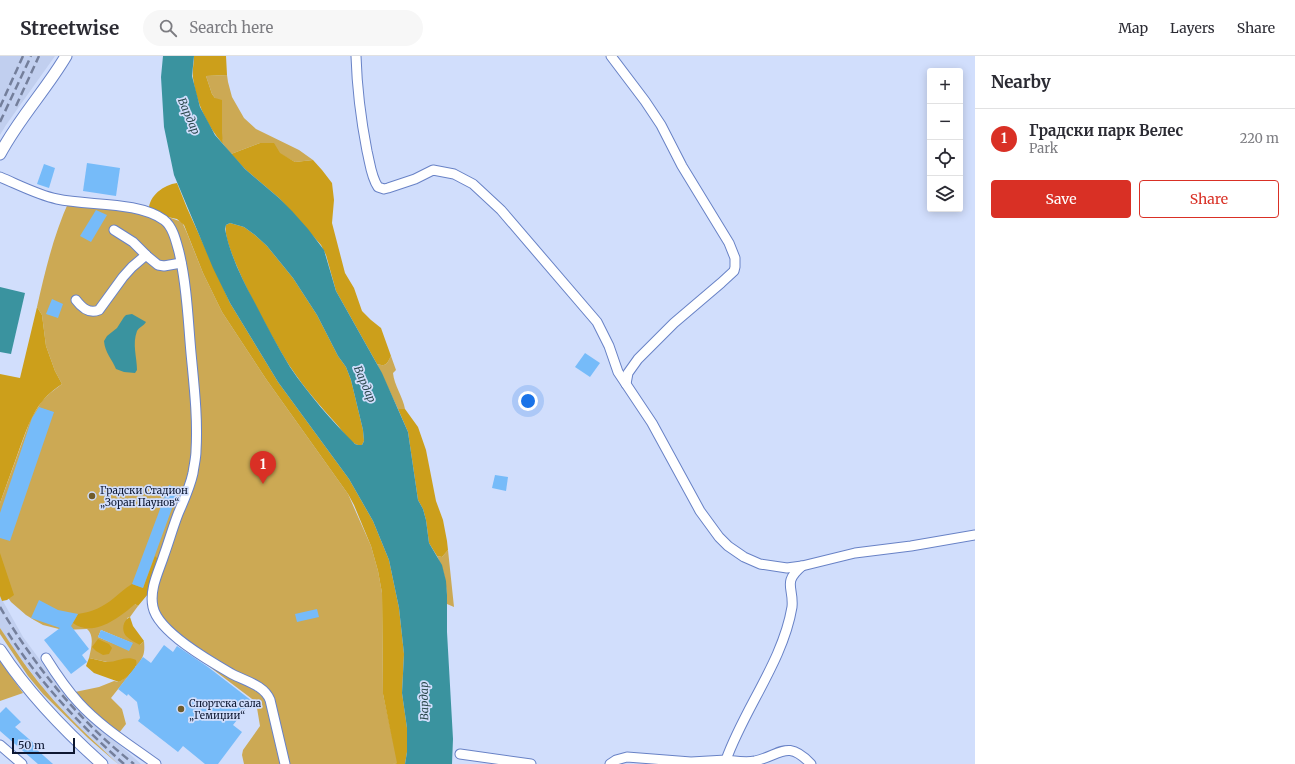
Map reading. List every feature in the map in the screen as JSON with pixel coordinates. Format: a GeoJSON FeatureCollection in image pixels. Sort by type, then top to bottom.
{"type":"FeatureCollection","features":[{"type":"Feature","properties":{"kind":"main road"},"geometry":{"type":"LineString","coordinates":[[0,154],[20,121],[66,56]]}},
{"type":"Feature","properties":{"kind":"main road"},"geometry":{"type":"LineString","coordinates":[[0,650],[30,691],[102,764]]}},
{"type":"Feature","properties":{"kind":"street"},"geometry":{"type":"LineString","coordinates":[[356,56],[357,85],[362,125],[373,177],[378,187],[384,189],[388,188],[415,179],[433,170],[454,174],[473,184],[511,220],[592,316],[610,346],[618,372],[652,423],[700,511],[719,537],[737,553],[751,561],[775,567],[787,568],[856,554],[975,535]]}},
{"type":"Feature","properties":{"kind":"street"},"geometry":{"type":"LineString","coordinates":[[611,56],[645,101],[660,125],[682,166],[729,243],[734,254],[735,262],[734,271],[721,284],[679,318],[633,364],[628,373],[626,384]]}},
{"type":"Feature","properties":{"kind":"street"},"geometry":{"type":"LineString","coordinates":[[0,177],[55,199],[120,206],[142,211],[155,215],[166,221],[170,226],[181,263],[188,319],[196,408],[196,455],[190,484],[170,536],[154,584],[152,606],[158,618],[179,639],[232,674],[258,687],[266,693],[270,700],[285,764]]}},
{"type":"Feature","properties":{"kind":"street"},"geometry":{"type":"LineString","coordinates":[[114,230],[132,242],[158,265],[161,266],[181,263]]}},
{"type":"Feature","properties":{"kind":"street"},"geometry":{"type":"LineString","coordinates":[[76,300],[87,311],[92,312],[99,310],[123,277],[146,255]]}},
{"type":"Feature","properties":{"kind":"street"},"geometry":{"type":"LineString","coordinates":[[726,760],[738,731],[781,645],[792,607],[790,587],[791,580],[794,574],[802,566]]}},
{"type":"Feature","properties":{"kind":"street"},"geometry":{"type":"LineString","coordinates":[[46,658],[64,685],[84,708],[100,722],[156,764]]}},
{"type":"Feature","properties":{"kind":"street"},"geometry":{"type":"LineString","coordinates":[[0,745],[22,764]]}},
{"type":"Feature","properties":{"kind":"street"},"geometry":{"type":"LineString","coordinates":[[610,764],[616,760],[626,757],[691,762],[726,760],[747,762],[778,752],[790,750],[799,754],[811,764]]}},
{"type":"Feature","properties":{"kind":"street"},"geometry":{"type":"LineString","coordinates":[[460,754],[531,764]]}},
{"type":"Feature","properties":{"kind":"shaded area"},"geometry":{"type":"Polygon","coordinates":[[[0,56],[55,56],[0,135],[0,56]]]}},
{"type":"Feature","properties":{"kind":"shaded area"},"geometry":{"type":"Polygon","coordinates":[[[194,56],[226,56],[227,75],[206,76],[212,94],[215,98],[222,100],[223,144],[207,122],[194,87],[194,56]]]}},
{"type":"Feature","properties":{"kind":"shaded area"},"geometry":{"type":"Polygon","coordinates":[[[227,75],[232,97],[244,118],[256,129],[299,150],[313,160],[295,162],[260,143],[231,154],[223,144],[215,98],[212,94],[206,76],[227,75]]]}},
{"type":"Feature","properties":{"kind":"shaded area"},"geometry":{"type":"Polygon","coordinates":[[[260,143],[274,143],[280,153],[295,162],[313,160],[332,183],[334,200],[332,223],[345,273],[354,288],[362,311],[381,328],[391,356],[386,364],[377,364],[336,291],[326,255],[321,245],[279,198],[245,169],[231,154],[260,143]]]}},
{"type":"Feature","properties":{"kind":"shaded area"},"geometry":{"type":"Polygon","coordinates":[[[177,183],[230,303],[278,382],[349,479],[373,521],[389,560],[399,608],[404,654],[402,693],[407,728],[407,752],[405,764],[393,764],[397,763],[383,694],[382,593],[371,546],[348,494],[266,379],[222,312],[203,273],[184,225],[177,219],[149,213],[149,207],[153,197],[166,186],[177,183]]]}},
{"type":"Feature","properties":{"kind":"shaded area"},"geometry":{"type":"Polygon","coordinates":[[[69,201],[149,213],[182,222],[203,273],[222,312],[266,379],[348,494],[371,546],[378,571],[382,593],[383,694],[398,763],[244,764],[242,755],[243,750],[260,726],[256,702],[194,655],[149,609],[147,598],[150,581],[135,604],[138,606],[130,617],[127,618],[140,645],[144,641],[144,654],[137,666],[89,658],[92,639],[87,629],[63,630],[43,625],[26,615],[11,602],[0,586],[0,503],[31,418],[42,401],[62,384],[55,371],[46,346],[42,315],[37,307],[50,253],[69,201]],[[101,630],[98,637],[129,650],[132,643],[101,630]]]}},
{"type":"Feature","properties":{"kind":"shaded area"},"geometry":{"type":"Polygon","coordinates":[[[230,223],[244,227],[267,246],[293,278],[317,315],[338,356],[346,367],[351,380],[363,430],[364,441],[362,445],[355,444],[346,436],[296,376],[284,357],[240,274],[226,236],[226,225],[230,223]]]}},
{"type":"Feature","properties":{"kind":"shaded area"},"geometry":{"type":"Polygon","coordinates":[[[37,307],[42,315],[46,346],[55,371],[62,384],[45,398],[29,423],[0,503],[0,374],[20,378],[37,307]]]}},
{"type":"Feature","properties":{"kind":"shaded area"},"geometry":{"type":"Polygon","coordinates":[[[391,356],[396,370],[393,373],[394,378],[405,409],[398,409],[377,364],[386,364],[391,356]]]}},
{"type":"Feature","properties":{"kind":"shaded area"},"geometry":{"type":"Polygon","coordinates":[[[398,409],[405,409],[418,427],[426,450],[436,501],[443,520],[447,541],[448,550],[442,557],[437,556],[429,543],[426,520],[423,509],[418,500],[408,432],[398,409]]]}},
{"type":"Feature","properties":{"kind":"shaded area"},"geometry":{"type":"Polygon","coordinates":[[[448,550],[454,607],[447,604],[445,579],[437,556],[442,557],[448,550]]]}},
{"type":"Feature","properties":{"kind":"shaded area"},"geometry":{"type":"Polygon","coordinates":[[[0,553],[14,595],[7,600],[2,601],[0,596],[0,553]]]}},
{"type":"Feature","properties":{"kind":"shaded area"},"geometry":{"type":"Polygon","coordinates":[[[155,556],[158,559],[151,579],[148,594],[138,606],[135,604],[114,620],[97,627],[81,627],[73,623],[78,614],[93,610],[110,601],[132,584],[143,588],[155,556]]]}},
{"type":"Feature","properties":{"kind":"shaded area"},"geometry":{"type":"Polygon","coordinates":[[[0,596],[23,637],[70,699],[141,764],[118,764],[70,718],[45,690],[14,650],[0,628],[0,596]]]}},
{"type":"Feature","properties":{"kind":"shaded area"},"geometry":{"type":"Polygon","coordinates":[[[130,617],[133,626],[144,641],[140,645],[129,639],[124,634],[124,623],[130,617]]]}},
{"type":"Feature","properties":{"kind":"shaded area"},"geometry":{"type":"Polygon","coordinates":[[[0,628],[27,667],[53,700],[118,764],[88,738],[43,694],[28,676],[0,634],[0,628]]]}},
{"type":"Feature","properties":{"kind":"shaded area"},"geometry":{"type":"Polygon","coordinates":[[[98,639],[109,644],[112,648],[109,654],[103,655],[92,647],[98,639]]]}},
{"type":"Feature","properties":{"kind":"shaded area"},"geometry":{"type":"Polygon","coordinates":[[[89,658],[106,662],[128,658],[136,660],[136,667],[119,682],[94,673],[86,666],[89,658]]]}},
{"type":"Feature","properties":{"kind":"shaded area"},"geometry":{"type":"Polygon","coordinates":[[[0,661],[23,693],[0,701],[0,661]]]}},
{"type":"Feature","properties":{"kind":"shaded area"},"geometry":{"type":"Polygon","coordinates":[[[130,674],[111,698],[122,709],[126,724],[119,733],[94,713],[75,692],[99,687],[114,681],[119,682],[130,674]]]}},
{"type":"Feature","properties":{"kind":"water","name":"Вардар"},"geometry":{"type":"Polygon","coordinates":[[[163,56],[194,56],[192,76],[200,107],[215,135],[245,169],[292,211],[324,250],[336,291],[382,373],[408,432],[418,500],[423,509],[426,520],[429,543],[442,565],[446,581],[447,632],[453,739],[452,764],[405,764],[407,752],[407,728],[402,693],[404,654],[399,608],[389,560],[373,521],[349,479],[278,382],[230,303],[213,268],[174,175],[164,127],[161,77],[163,56]],[[230,223],[226,225],[225,229],[227,239],[241,276],[272,335],[290,367],[313,398],[355,444],[362,445],[364,441],[363,430],[351,380],[346,367],[338,356],[317,315],[293,278],[267,246],[244,227],[230,223]]]}},
{"type":"Feature","properties":{"kind":"water"},"geometry":{"type":"Polygon","coordinates":[[[0,287],[25,293],[11,354],[0,352],[0,287]]]}},
{"type":"Feature","properties":{"kind":"water"},"geometry":{"type":"Polygon","coordinates":[[[132,314],[146,322],[137,331],[135,346],[137,370],[135,373],[124,372],[116,369],[107,352],[104,341],[107,336],[117,328],[126,315],[132,314]]]}},
{"type":"Feature","properties":{"kind":"building"},"geometry":{"type":"Polygon","coordinates":[[[87,163],[120,168],[116,196],[83,191],[87,163]]]}},
{"type":"Feature","properties":{"kind":"building"},"geometry":{"type":"Polygon","coordinates":[[[44,164],[55,168],[49,188],[37,184],[44,164]]]}},
{"type":"Feature","properties":{"kind":"building"},"geometry":{"type":"Polygon","coordinates":[[[96,210],[107,215],[91,242],[80,236],[96,210]]]}},
{"type":"Feature","properties":{"kind":"building"},"geometry":{"type":"Polygon","coordinates":[[[52,299],[63,304],[58,318],[46,314],[52,299]]]}},
{"type":"Feature","properties":{"kind":"building"},"geometry":{"type":"Polygon","coordinates":[[[585,353],[600,363],[590,377],[575,367],[585,353]]]}},
{"type":"Feature","properties":{"kind":"building"},"geometry":{"type":"Polygon","coordinates":[[[39,407],[54,412],[10,541],[0,538],[0,513],[32,418],[39,407]]]}},
{"type":"Feature","properties":{"kind":"building"},"geometry":{"type":"Polygon","coordinates":[[[495,475],[508,477],[506,491],[492,488],[495,475]]]}},
{"type":"Feature","properties":{"kind":"building"},"geometry":{"type":"Polygon","coordinates":[[[169,485],[179,489],[143,588],[132,584],[169,485]]]}},
{"type":"Feature","properties":{"kind":"building"},"geometry":{"type":"Polygon","coordinates":[[[39,600],[58,610],[78,614],[71,626],[89,649],[82,655],[87,662],[71,674],[44,640],[60,628],[31,618],[39,600]]]}},
{"type":"Feature","properties":{"kind":"building"},"geometry":{"type":"Polygon","coordinates":[[[317,609],[319,617],[297,622],[295,614],[317,609]]]}},
{"type":"Feature","properties":{"kind":"building"},"geometry":{"type":"Polygon","coordinates":[[[101,630],[133,643],[129,651],[98,637],[101,630]]]}},
{"type":"Feature","properties":{"kind":"building"},"geometry":{"type":"Polygon","coordinates":[[[164,645],[173,652],[177,646],[208,667],[252,701],[233,725],[242,732],[218,764],[205,764],[183,746],[178,752],[138,721],[140,718],[137,702],[128,694],[127,696],[118,689],[143,657],[151,663],[164,645]]]}},
{"type":"Feature","properties":{"kind":"building"},"geometry":{"type":"Polygon","coordinates":[[[6,707],[21,722],[15,727],[37,746],[35,748],[53,764],[38,764],[0,731],[0,713],[6,707]]]}},
{"type":"Feature","properties":{"kind":"railway"},"geometry":{"type":"LineString","coordinates":[[0,107],[23,56]]}},
{"type":"Feature","properties":{"kind":"railway"},"geometry":{"type":"LineString","coordinates":[[0,122],[31,56]]}},
{"type":"Feature","properties":{"kind":"railway"},"geometry":{"type":"LineString","coordinates":[[16,106],[39,56]]}},
{"type":"Feature","properties":{"kind":"railway"},"geometry":{"type":"LineString","coordinates":[[0,607],[28,651],[60,692],[95,730],[134,764]]}},
{"type":"Feature","properties":{"kind":"railway"},"geometry":{"type":"LineString","coordinates":[[8,633],[33,669],[76,719],[124,764]]}},
{"type":"Feature","properties":{"kind":"place","name":"Градски парк Велес"},"geometry":{"type":"Point","coordinates":[263,484]}},
{"type":"Feature","properties":{"kind":"place","name":"Градски Стадион „Зоран Паунов“"},"geometry":{"type":"Point","coordinates":[92,496]}},
{"type":"Feature","properties":{"kind":"place","name":"Спортска сала „Гемиџии“"},"geometry":{"type":"Point","coordinates":[181,709]}}]}
